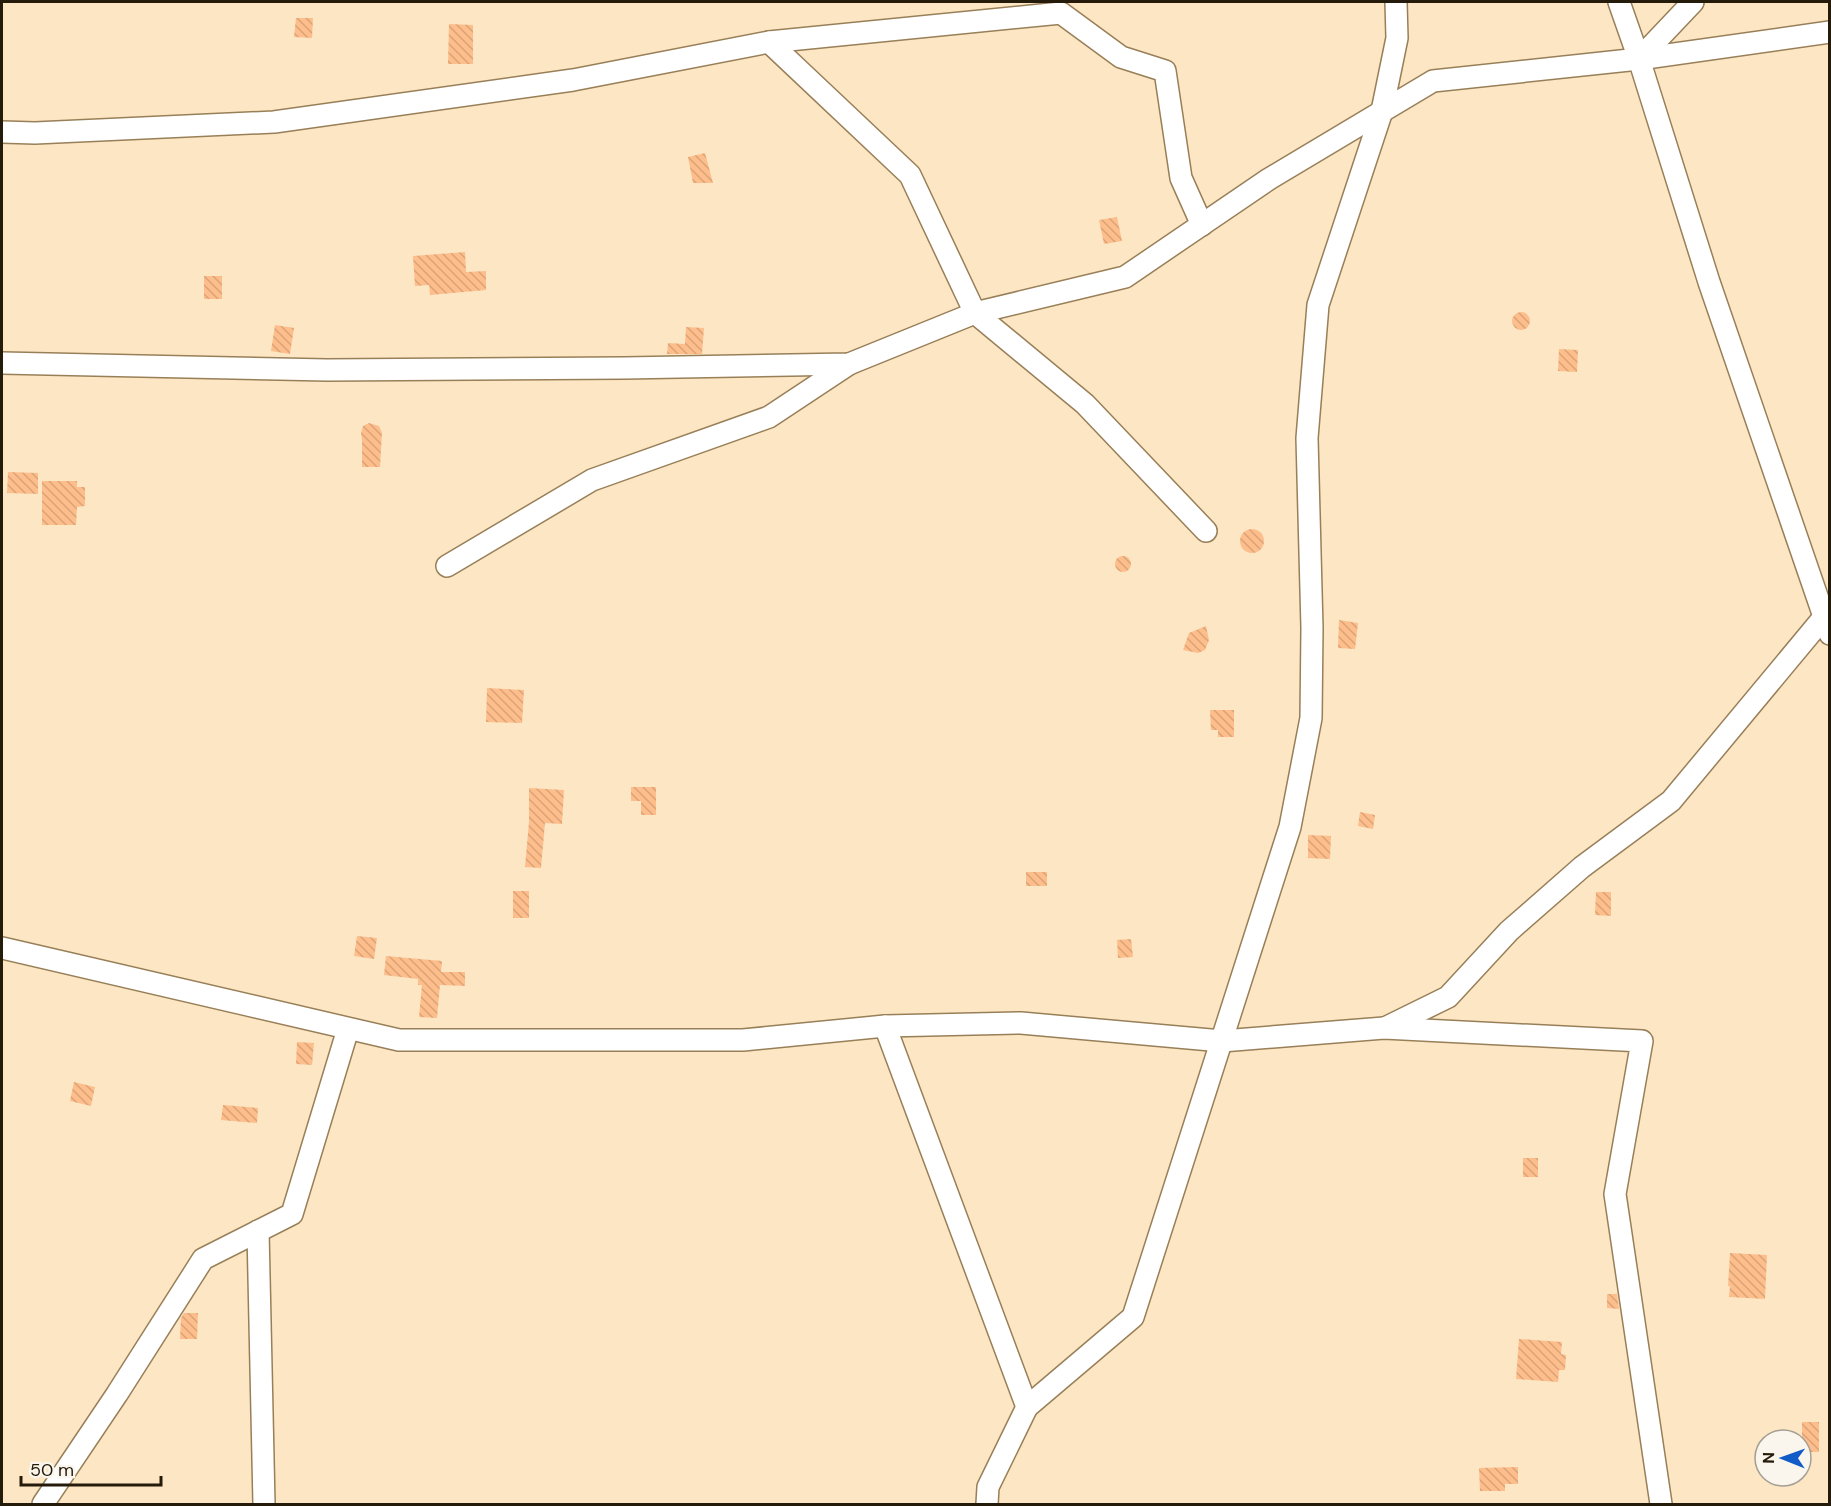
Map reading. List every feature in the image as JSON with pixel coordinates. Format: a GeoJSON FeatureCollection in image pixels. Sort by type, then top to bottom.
{"type":"FeatureCollection","features":[{"type":"Feature","properties":{"kind":"street"},"geometry":{"type":"LineString","coordinates":[[987,1504],[988,1487],[1027,1407],[1132,1317],[1290,827],[1311,718],[1312,628],[1307,438],[1318,305],[1382,111],[1397,38],[1396,2]]}},
{"type":"Feature","properties":{"kind":"street"},"geometry":{"type":"LineString","coordinates":[[1384,1028],[1448,997],[1509,931],[1582,867],[1671,801],[1827,626],[1709,282],[1640,59],[1619,2]]}},
{"type":"Feature","properties":{"kind":"street"},"geometry":{"type":"LineString","coordinates":[[1640,59],[1693,2]]}},
{"type":"Feature","properties":{"kind":"street"},"geometry":{"type":"LineString","coordinates":[[2,132],[35,133],[274,122],[573,80],[769,42],[1061,13],[1121,57],[1165,71],[1181,178],[1202,225]]}},
{"type":"Feature","properties":{"kind":"street"},"geometry":{"type":"LineString","coordinates":[[447,566],[592,480],[769,417],[849,364],[975,313],[1125,277],[1269,179],[1432,81],[1640,59],[1830,32]]}},
{"type":"Feature","properties":{"kind":"street"},"geometry":{"type":"LineString","coordinates":[[769,42],[910,175],[975,313],[1085,404],[1206,531]]}},
{"type":"Feature","properties":{"kind":"street"},"geometry":{"type":"LineString","coordinates":[[2,363],[327,370],[849,364]]}},
{"type":"Feature","properties":{"kind":"street"},"geometry":{"type":"LineString","coordinates":[[2,948],[399,1040],[744,1040],[885,1026],[1021,1023],[1222,1041],[1384,1028],[1642,1041],[1615,1194],[1661,1504]]}},
{"type":"Feature","properties":{"kind":"street"},"geometry":{"type":"LineString","coordinates":[[885,1026],[1027,1407]]}},
{"type":"Feature","properties":{"kind":"street"},"geometry":{"type":"LineString","coordinates":[[44,1504],[202,1259],[292,1214],[348,1029]]}},
{"type":"Feature","properties":{"kind":"street"},"geometry":{"type":"LineString","coordinates":[[258,1232],[264,1504]]}},
{"type":"Feature","properties":{"kind":"building"},"geometry":{"type":"Polygon","coordinates":[[[296,18],[313,18],[312,38],[294,37],[296,18]]]}},
{"type":"Feature","properties":{"kind":"building"},"geometry":{"type":"Polygon","coordinates":[[[449,24],[473,25],[473,64],[448,64],[449,24]]]}},
{"type":"Feature","properties":{"kind":"building"},"geometry":{"type":"Polygon","coordinates":[[[705,153],[713,183],[693,183],[688,157],[705,153]]]}},
{"type":"Feature","properties":{"kind":"building"},"geometry":{"type":"Polygon","coordinates":[[[1117,217],[1122,241],[1104,244],[1099,220],[1117,217]]]}},
{"type":"Feature","properties":{"kind":"building"},"geometry":{"type":"Polygon","coordinates":[[[465,252],[466,272],[486,271],[486,290],[430,295],[429,285],[415,286],[413,256],[465,252]]]}},
{"type":"Feature","properties":{"kind":"building"},"geometry":{"type":"Polygon","coordinates":[[[204,276],[222,276],[222,299],[204,299],[204,276]]]}},
{"type":"Feature","properties":{"kind":"building"},"geometry":{"type":"Polygon","coordinates":[[[1521,312],[1527,315],[1530,321],[1527,327],[1521,330],[1515,327],[1512,321],[1515,315],[1521,312]]]}},
{"type":"Feature","properties":{"kind":"building"},"geometry":{"type":"Polygon","coordinates":[[[275,325],[294,328],[290,354],[271,351],[275,325]]]}},
{"type":"Feature","properties":{"kind":"building"},"geometry":{"type":"Polygon","coordinates":[[[686,327],[704,328],[702,354],[667,354],[668,343],[685,344],[686,327]]]}},
{"type":"Feature","properties":{"kind":"building"},"geometry":{"type":"Polygon","coordinates":[[[1559,349],[1578,350],[1577,372],[1558,371],[1559,349]]]}},
{"type":"Feature","properties":{"kind":"building"},"geometry":{"type":"Polygon","coordinates":[[[369,423],[379,426],[382,433],[380,467],[362,467],[361,433],[363,426],[369,423]]]}},
{"type":"Feature","properties":{"kind":"building"},"geometry":{"type":"Polygon","coordinates":[[[8,472],[38,473],[38,494],[7,493],[8,472]]]}},
{"type":"Feature","properties":{"kind":"building"},"geometry":{"type":"Polygon","coordinates":[[[42,481],[77,481],[77,487],[85,487],[85,506],[77,507],[76,525],[42,525],[42,481]]]}},
{"type":"Feature","properties":{"kind":"building"},"geometry":{"type":"Polygon","coordinates":[[[1252,529],[1260,533],[1264,541],[1260,549],[1252,553],[1244,549],[1240,541],[1244,533],[1252,529]]]}},
{"type":"Feature","properties":{"kind":"building"},"geometry":{"type":"Polygon","coordinates":[[[1123,556],[1131,564],[1123,572],[1115,564],[1123,556]]]}},
{"type":"Feature","properties":{"kind":"building"},"geometry":{"type":"Polygon","coordinates":[[[1339,620],[1358,623],[1355,649],[1338,648],[1339,620]]]}},
{"type":"Feature","properties":{"kind":"building"},"geometry":{"type":"Polygon","coordinates":[[[1206,626],[1209,640],[1205,650],[1198,653],[1183,650],[1189,633],[1206,626]]]}},
{"type":"Feature","properties":{"kind":"building"},"geometry":{"type":"Polygon","coordinates":[[[487,688],[524,690],[522,723],[486,722],[487,688]]]}},
{"type":"Feature","properties":{"kind":"building"},"geometry":{"type":"Polygon","coordinates":[[[1210,710],[1234,710],[1234,737],[1218,737],[1218,730],[1211,730],[1210,710]]]}},
{"type":"Feature","properties":{"kind":"building"},"geometry":{"type":"Polygon","coordinates":[[[631,787],[656,787],[656,815],[641,815],[641,801],[631,801],[631,787]]]}},
{"type":"Feature","properties":{"kind":"building"},"geometry":{"type":"Polygon","coordinates":[[[529,788],[564,790],[562,824],[545,823],[541,868],[525,867],[529,788]]]}},
{"type":"Feature","properties":{"kind":"building"},"geometry":{"type":"Polygon","coordinates":[[[1360,812],[1375,815],[1373,829],[1358,826],[1360,812]]]}},
{"type":"Feature","properties":{"kind":"building"},"geometry":{"type":"Polygon","coordinates":[[[1308,835],[1331,836],[1330,859],[1308,858],[1308,835]]]}},
{"type":"Feature","properties":{"kind":"building"},"geometry":{"type":"Polygon","coordinates":[[[1026,872],[1047,872],[1047,886],[1026,886],[1026,872]]]}},
{"type":"Feature","properties":{"kind":"building"},"geometry":{"type":"Polygon","coordinates":[[[513,891],[529,891],[529,918],[513,918],[513,891]]]}},
{"type":"Feature","properties":{"kind":"building"},"geometry":{"type":"Polygon","coordinates":[[[1596,892],[1611,892],[1611,916],[1595,915],[1596,892]]]}},
{"type":"Feature","properties":{"kind":"building"},"geometry":{"type":"Polygon","coordinates":[[[357,936],[377,938],[374,959],[354,956],[357,936]]]}},
{"type":"Feature","properties":{"kind":"building"},"geometry":{"type":"Polygon","coordinates":[[[1131,939],[1133,957],[1118,958],[1117,940],[1131,939]]]}},
{"type":"Feature","properties":{"kind":"building"},"geometry":{"type":"Polygon","coordinates":[[[386,956],[442,961],[441,972],[465,972],[465,986],[440,985],[437,1018],[419,1017],[422,985],[418,985],[418,979],[384,975],[386,956]]]}},
{"type":"Feature","properties":{"kind":"building"},"geometry":{"type":"Polygon","coordinates":[[[297,1042],[314,1043],[312,1065],[296,1064],[297,1042]]]}},
{"type":"Feature","properties":{"kind":"building"},"geometry":{"type":"Polygon","coordinates":[[[74,1082],[95,1087],[91,1106],[70,1101],[74,1082]]]}},
{"type":"Feature","properties":{"kind":"building"},"geometry":{"type":"Polygon","coordinates":[[[223,1105],[258,1108],[257,1123],[221,1120],[223,1105]]]}},
{"type":"Feature","properties":{"kind":"building"},"geometry":{"type":"Polygon","coordinates":[[[1523,1158],[1538,1158],[1538,1177],[1523,1177],[1523,1158]]]}},
{"type":"Feature","properties":{"kind":"building"},"geometry":{"type":"Polygon","coordinates":[[[1730,1253],[1767,1255],[1765,1299],[1729,1297],[1730,1253]]]}},
{"type":"Feature","properties":{"kind":"building"},"geometry":{"type":"Polygon","coordinates":[[[1607,1294],[1617,1294],[1619,1309],[1607,1308],[1607,1294]]]}},
{"type":"Feature","properties":{"kind":"building"},"geometry":{"type":"Polygon","coordinates":[[[184,1313],[198,1313],[197,1339],[180,1339],[181,1318],[184,1313]]]}},
{"type":"Feature","properties":{"kind":"building"},"geometry":{"type":"Polygon","coordinates":[[[1519,1339],[1562,1342],[1561,1354],[1566,1355],[1565,1370],[1559,1370],[1558,1382],[1516,1379],[1519,1339]]]}},
{"type":"Feature","properties":{"kind":"building"},"geometry":{"type":"Polygon","coordinates":[[[1802,1422],[1819,1422],[1819,1452],[1813,1452],[1813,1428],[1802,1428],[1802,1422]]]}},
{"type":"Feature","properties":{"kind":"building"},"geometry":{"type":"Polygon","coordinates":[[[1518,1467],[1518,1484],[1505,1484],[1505,1491],[1480,1491],[1479,1468],[1518,1467]]]}}]}
